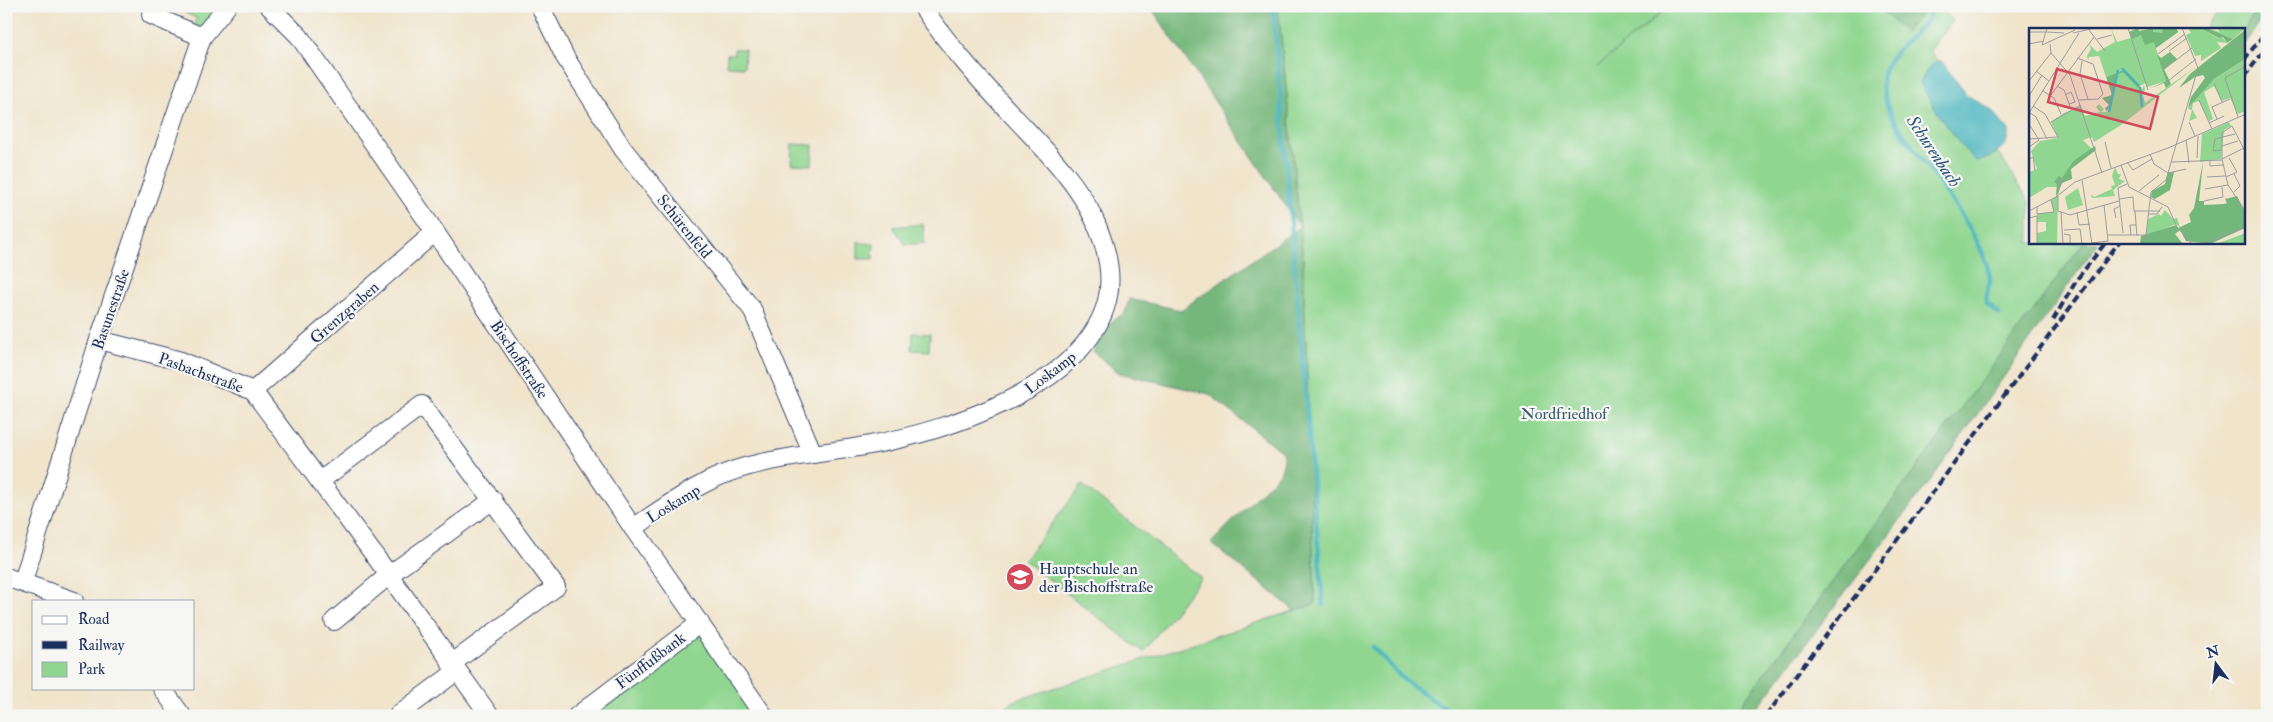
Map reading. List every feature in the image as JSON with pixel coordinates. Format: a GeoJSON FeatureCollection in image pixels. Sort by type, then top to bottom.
{"type":"FeatureCollection","features":[{"type":"Feature","properties":{"kind":"street"},"geometry":{"type":"LineString","coordinates":[[153,6],[151,15],[202,37]]}},
{"type":"Feature","properties":{"kind":"street","name":"Basunestraße"},"geometry":{"type":"LineString","coordinates":[[14,579],[99,340],[202,37],[227,6]]}},
{"type":"Feature","properties":{"kind":"street","name":"Bischoffstraße"},"geometry":{"type":"LineString","coordinates":[[269,6],[299,36],[435,232],[634,528],[764,716]]}},
{"type":"Feature","properties":{"kind":"street","name":"Schürenfeld"},"geometry":{"type":"LineString","coordinates":[[540,6],[565,58],[623,149],[752,309],[812,454]]}},
{"type":"Feature","properties":{"kind":"street","name":"Loskamp"},"geometry":{"type":"LineString","coordinates":[[634,528],[677,499],[744,467],[870,445],[949,425],[994,407],[1034,387],[1057,370],[1080,350],[1098,321],[1107,301],[1110,277],[1107,253],[1084,199],[1050,156],[982,82],[922,6]]}},
{"type":"Feature","properties":{"kind":"street","name":"Grenzgraben"},"geometry":{"type":"LineString","coordinates":[[253,391],[435,232]]}},
{"type":"Feature","properties":{"kind":"street","name":"Pasbachstraße"},"geometry":{"type":"LineString","coordinates":[[99,340],[181,361],[253,391],[389,574],[454,668],[490,716]]}},
{"type":"Feature","properties":{"kind":"street"},"geometry":{"type":"LineString","coordinates":[[320,480],[422,405],[556,587],[454,668],[399,714],[400,716]]}},
{"type":"Feature","properties":{"kind":"street"},"geometry":{"type":"LineString","coordinates":[[334,622],[389,574],[493,500]]}},
{"type":"Feature","properties":{"kind":"street"},"geometry":{"type":"LineString","coordinates":[[14,579],[71,600]]}},
{"type":"Feature","properties":{"kind":"street","name":"Fünffußbank"},"geometry":{"type":"LineString","coordinates":[[577,716],[700,623]]}},
{"type":"Feature","properties":{"kind":"street"},"geometry":{"type":"LineString","coordinates":[[163,690],[182,716]]}},
{"type":"Feature","properties":{"kind":"green space"},"geometry":{"type":"Polygon","coordinates":[[[171,6],[220,6],[201,31],[194,28],[196,18],[171,6]]]}},
{"type":"Feature","properties":{"kind":"green space"},"geometry":{"type":"Polygon","coordinates":[[[1150,6],[1278,6],[1300,227],[1150,6]]]}},
{"type":"Feature","properties":{"kind":"green space","name":"Nordfriedhof"},"geometry":{"type":"Polygon","coordinates":[[[1278,6],[1668,6],[1597,67],[1669,6],[1940,6],[1953,21],[1930,50],[2029,200],[2029,244],[2083,244],[1733,716],[992,716],[1014,701],[1315,604],[1303,261],[1278,6]]]}},
{"type":"Feature","properties":{"kind":"green space"},"geometry":{"type":"Polygon","coordinates":[[[1877,6],[1921,6],[1924,11],[1905,32],[1877,6]]]}},
{"type":"Feature","properties":{"kind":"green space"},"geometry":{"type":"Polygon","coordinates":[[[2222,6],[2260,6],[2244,28],[2205,28],[2222,6]]]}},
{"type":"Feature","properties":{"kind":"green space"},"geometry":{"type":"Polygon","coordinates":[[[2260,6],[2267,6],[2267,13],[2246,41],[2246,28],[2244,28],[2260,6]]]}},
{"type":"Feature","properties":{"kind":"green space"},"geometry":{"type":"Polygon","coordinates":[[[734,49],[745,49],[744,67],[726,66],[727,54],[734,54],[734,49]]]}},
{"type":"Feature","properties":{"kind":"green space"},"geometry":{"type":"Polygon","coordinates":[[[792,144],[813,145],[812,165],[791,164],[792,144]]]}},
{"type":"Feature","properties":{"kind":"green space"},"geometry":{"type":"Polygon","coordinates":[[[923,224],[925,243],[906,245],[893,227],[923,224]]]}},
{"type":"Feature","properties":{"kind":"green space"},"geometry":{"type":"Polygon","coordinates":[[[1300,227],[1303,261],[1315,604],[1295,611],[1211,543],[1280,473],[1284,461],[1282,452],[1209,394],[1119,373],[1093,351],[1113,320],[1125,313],[1129,299],[1181,310],[1300,227]]]}},
{"type":"Feature","properties":{"kind":"green space"},"geometry":{"type":"Polygon","coordinates":[[[858,241],[874,244],[873,259],[858,259],[858,241]]]}},
{"type":"Feature","properties":{"kind":"green space"},"geometry":{"type":"Polygon","coordinates":[[[2083,244],[2097,244],[1933,477],[1751,716],[1733,716],[2083,244]]]}},
{"type":"Feature","properties":{"kind":"green space"},"geometry":{"type":"Polygon","coordinates":[[[913,333],[930,334],[929,351],[912,350],[913,333]]]}},
{"type":"Feature","properties":{"kind":"green space"},"geometry":{"type":"Polygon","coordinates":[[[1082,485],[1201,578],[1143,652],[1024,560],[1082,485]]]}},
{"type":"Feature","properties":{"kind":"green space"},"geometry":{"type":"Polygon","coordinates":[[[699,629],[760,716],[582,716],[699,629]]]}},
{"type":"Feature","properties":{"kind":"water"},"geometry":{"type":"Polygon","coordinates":[[[1936,61],[1941,61],[1967,95],[1990,109],[2009,131],[2006,144],[1991,157],[1977,162],[1960,144],[1932,104],[1920,83],[1928,69],[1936,61]]]}},
{"type":"Feature","properties":{"kind":"waterway"},"geometry":{"type":"LineString","coordinates":[[1273,6],[1323,605]]}},
{"type":"Feature","properties":{"kind":"waterway","name":"Schurenbach"},"geometry":{"type":"LineString","coordinates":[[1926,6],[1929,14],[1928,20],[1901,46],[1885,68],[1883,89],[1886,103],[1901,131],[1950,199],[1979,246],[1990,276],[1987,304],[1999,314]]}},
{"type":"Feature","properties":{"kind":"waterway"},"geometry":{"type":"LineString","coordinates":[[1373,647],[1404,680],[1456,716]]}},
{"type":"Feature","properties":{"kind":"railway"},"geometry":{"type":"LineString","coordinates":[[2246,57],[2267,30]]}},
{"type":"Feature","properties":{"kind":"railway"},"geometry":{"type":"LineString","coordinates":[[2246,74],[2267,47]]}},
{"type":"Feature","properties":{"kind":"railway"},"geometry":{"type":"LineString","coordinates":[[2053,320],[2078,278],[2104,244]]}},
{"type":"Feature","properties":{"kind":"railway"},"geometry":{"type":"LineString","coordinates":[[1766,716],[2118,244]]}},
{"type":"Feature","properties":{"kind":"place","name":"Hauptschule an der Bischoffstraße"},"geometry":{"type":"Point","coordinates":[1020,577]}}]}
